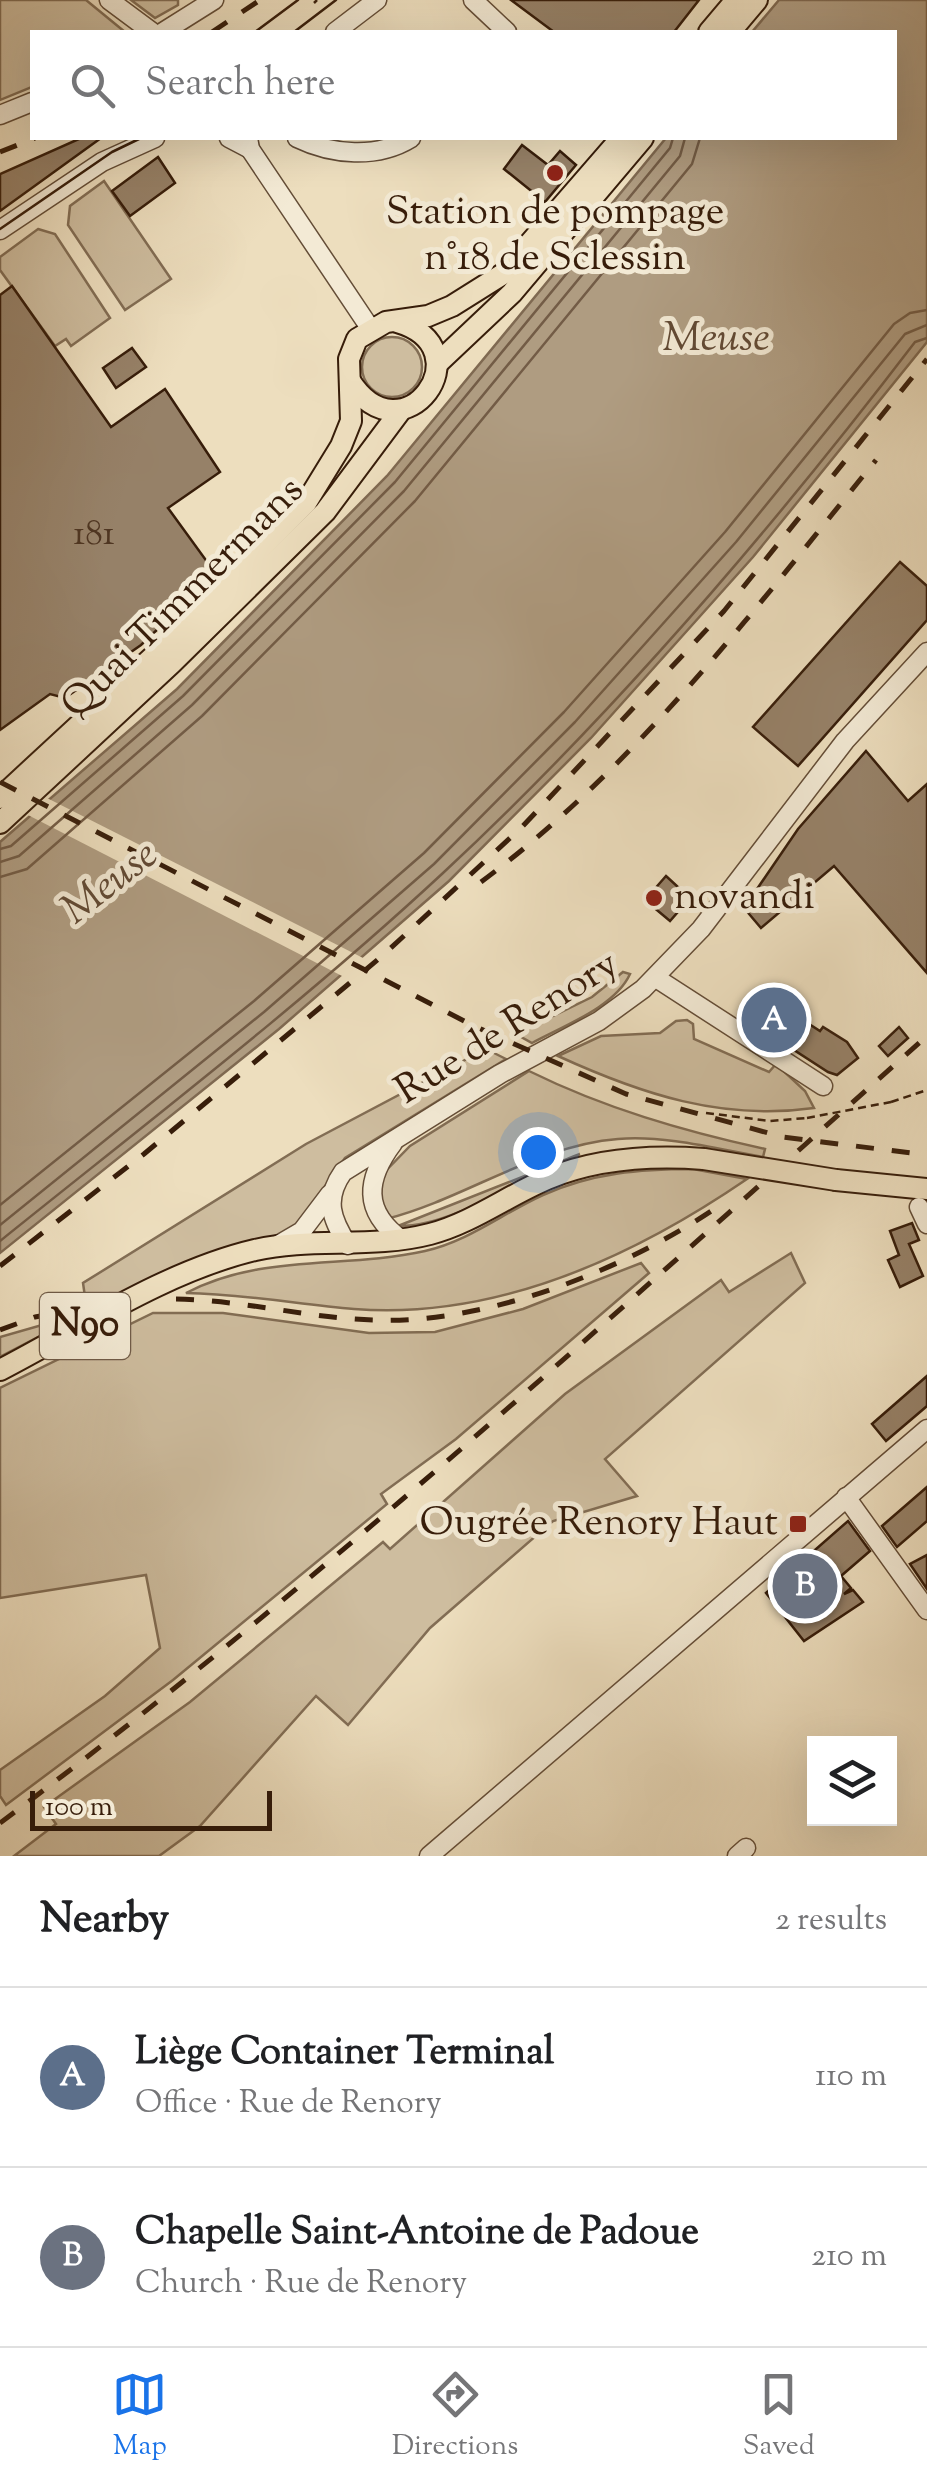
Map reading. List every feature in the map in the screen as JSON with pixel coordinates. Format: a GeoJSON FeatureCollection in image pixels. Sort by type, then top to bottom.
{"type":"FeatureCollection","features":[{"type":"Feature","properties":{"kind":"main road"},"geometry":{"type":"LineString","coordinates":[[711,30],[736,0]]}},
{"type":"Feature","properties":{"kind":"main road"},"geometry":{"type":"LineString","coordinates":[[732,30],[757,0]]}},
{"type":"Feature","properties":{"kind":"main road"},"geometry":{"type":"LineString","coordinates":[[395,321],[416,327],[431,342],[438,363],[434,384],[421,401],[402,410],[380,409],[362,398],[350,380],[348,359],[357,339],[370,328],[395,321],[452,306],[503,274],[617,140]]}},
{"type":"Feature","properties":{"kind":"main road"},"geometry":{"type":"LineString","coordinates":[[438,363],[512,293],[641,140]]}},
{"type":"Feature","properties":{"kind":"main road","name":"Quai Timmermans"},"geometry":{"type":"LineString","coordinates":[[0,798],[159,650],[306,503],[341,446],[351,420],[350,380]]}},
{"type":"Feature","properties":{"kind":"main road","name":"Quai Timmermans"},"geometry":{"type":"LineString","coordinates":[[0,823],[159,676],[325,512],[402,410]]}},
{"type":"Feature","properties":{"kind":"main road","name":"N90"},"geometry":{"type":"LineString","coordinates":[[0,1370],[201,1268],[273,1246],[402,1240],[454,1227],[570,1171],[634,1158],[704,1160],[836,1180],[924,1206]]}},
{"type":"Feature","properties":{"kind":"street"},"geometry":{"type":"LineString","coordinates":[[109,0],[149,30]]}},
{"type":"Feature","properties":{"kind":"street"},"geometry":{"type":"LineString","coordinates":[[166,30],[214,0]]}},
{"type":"Feature","properties":{"kind":"street"},"geometry":{"type":"LineString","coordinates":[[338,30],[377,0]]}},
{"type":"Feature","properties":{"kind":"street"},"geometry":{"type":"LineString","coordinates":[[473,0],[505,30]]}},
{"type":"Feature","properties":{"kind":"street"},"geometry":{"type":"LineString","coordinates":[[0,115],[30,103]]}},
{"type":"Feature","properties":{"kind":"street"},"geometry":{"type":"LineString","coordinates":[[0,230],[102,162],[151,140]]}},
{"type":"Feature","properties":{"kind":"street"},"geometry":{"type":"LineString","coordinates":[[304,140],[345,152],[378,152],[406,140]]}},
{"type":"Feature","properties":{"kind":"street"},"geometry":{"type":"LineString","coordinates":[[241,142],[370,328]]}},
{"type":"Feature","properties":{"kind":"street","name":"Rue de Renory"},"geometry":{"type":"LineString","coordinates":[[273,1246],[302,1231],[351,1166],[500,1074],[600,1021],[656,978],[701,930],[846,740],[927,652]]}},
{"type":"Feature","properties":{"kind":"street"},"geometry":{"type":"LineString","coordinates":[[656,978],[823,1086]]}},
{"type":"Feature","properties":{"kind":"street","name":"Rue de Renory"},"geometry":{"type":"LineString","coordinates":[[353,1245],[372,1229],[375,1210],[370,1182],[393,1142]]}},
{"type":"Feature","properties":{"kind":"street"},"geometry":{"type":"LineString","coordinates":[[330,1194],[332,1214],[353,1245]]}},
{"type":"Feature","properties":{"kind":"street"},"geometry":{"type":"LineString","coordinates":[[375,1210],[381,1222],[402,1240]]}},
{"type":"Feature","properties":{"kind":"street"},"geometry":{"type":"LineString","coordinates":[[430,1856],[927,1429]]}},
{"type":"Feature","properties":{"kind":"street"},"geometry":{"type":"LineString","coordinates":[[846,1497],[927,1610]]}},
{"type":"Feature","properties":{"kind":"path"},"geometry":{"type":"LineString","coordinates":[[706,1113],[770,1121],[807,1118],[891,1102],[927,1090]]}},
{"type":"Feature","properties":{"kind":"shaded area"},"geometry":{"type":"Polygon","coordinates":[[[0,0],[86,0],[123,30],[30,30],[30,88],[0,100],[0,0]]]}},
{"type":"Feature","properties":{"kind":"shaded area"},"geometry":{"type":"Polygon","coordinates":[[[131,0],[178,0],[178,5],[155,18],[131,0]]]}},
{"type":"Feature","properties":{"kind":"shaded area"},"geometry":{"type":"Polygon","coordinates":[[[104,181],[171,279],[125,310],[68,225],[70,206],[104,181]]]}},
{"type":"Feature","properties":{"kind":"shaded area"},"geometry":{"type":"Polygon","coordinates":[[[38,229],[55,234],[110,318],[71,346],[66,339],[55,346],[0,270],[0,257],[38,229]]]}},
{"type":"Feature","properties":{"kind":"shaded area"},"geometry":{"type":"Polygon","coordinates":[[[392,337],[413,346],[422,367],[413,388],[392,397],[371,388],[362,367],[371,346],[392,337]]]}},
{"type":"Feature","properties":{"kind":"shaded area"},"geometry":{"type":"Polygon","coordinates":[[[623,972],[630,974],[623,986],[601,1006],[532,1043],[516,1034],[592,997],[623,972]]]}},
{"type":"Feature","properties":{"kind":"shaded area"},"geometry":{"type":"Polygon","coordinates":[[[676,1021],[693,1024],[694,1039],[769,1072],[776,1064],[805,1091],[814,1108],[747,1111],[683,1101],[620,1082],[558,1056],[601,1036],[660,1033],[676,1021]]]}},
{"type":"Feature","properties":{"kind":"shaded area"},"geometry":{"type":"Polygon","coordinates":[[[486,1049],[506,1059],[345,1158],[302,1220],[283,1234],[224,1248],[122,1295],[85,1297],[83,1283],[306,1144],[486,1049]]]}},
{"type":"Feature","properties":{"kind":"shaded area"},"geometry":{"type":"Polygon","coordinates":[[[529,1071],[644,1117],[765,1149],[763,1157],[654,1139],[588,1143],[386,1219],[373,1184],[410,1146],[529,1071]]]}},
{"type":"Feature","properties":{"kind":"shaded area"},"geometry":{"type":"Polygon","coordinates":[[[580,1154],[466,1209],[420,1224],[398,1226],[580,1154]]]}},
{"type":"Feature","properties":{"kind":"shaded area"},"geometry":{"type":"Polygon","coordinates":[[[693,1169],[747,1179],[657,1234],[610,1257],[510,1293],[407,1310],[354,1309],[186,1293],[244,1272],[425,1251],[456,1241],[543,1195],[580,1182],[635,1171],[693,1169]]]}},
{"type":"Feature","properties":{"kind":"shaded area"},"geometry":{"type":"Polygon","coordinates":[[[791,1253],[805,1283],[605,1459],[637,1496],[553,1521],[430,1628],[348,1725],[316,1696],[200,1826],[159,1856],[14,1856],[56,1824],[44,1807],[190,1702],[383,1542],[390,1549],[565,1394],[721,1280],[729,1292],[791,1253]]]}},
{"type":"Feature","properties":{"kind":"shaded area"},"geometry":{"type":"Polygon","coordinates":[[[641,1263],[649,1273],[456,1439],[381,1494],[387,1504],[173,1680],[6,1805],[0,1796],[0,1770],[105,1696],[160,1648],[146,1575],[0,1598],[0,1388],[153,1313],[223,1313],[369,1333],[435,1332],[523,1309],[641,1263]]]}},
{"type":"Feature","properties":{"kind":"shaded area"},"geometry":{"type":"Polygon","coordinates":[[[84,1313],[0,1357],[0,1337],[84,1313]]]}},
{"type":"Feature","properties":{"kind":"water","name":"Meuse"},"geometry":{"type":"Polygon","coordinates":[[[779,0],[927,0],[927,342],[753,557],[591,738],[449,881],[279,1029],[0,1253],[0,842],[177,689],[387,476],[664,140],[897,140],[897,30],[754,30],[779,0]]]}},
{"type":"Feature","properties":{"kind":"pier"},"geometry":{"type":"Polygon","coordinates":[[[45,797],[365,959],[344,977],[26,814],[45,797]]]}},
{"type":"Feature","properties":{"kind":"building"},"geometry":{"type":"Polygon","coordinates":[[[511,0],[699,0],[676,30],[551,30],[511,0]]]}},
{"type":"Feature","properties":{"kind":"building"},"geometry":{"type":"Polygon","coordinates":[[[76,140],[98,140],[0,211],[0,174],[76,140]]]}},
{"type":"Feature","properties":{"kind":"building"},"geometry":{"type":"Polygon","coordinates":[[[522,145],[548,165],[560,151],[576,165],[545,202],[504,169],[522,145]]]}},
{"type":"Feature","properties":{"kind":"building"},"geometry":{"type":"Polygon","coordinates":[[[158,157],[175,183],[130,216],[112,191],[158,157]]]}},
{"type":"Feature","properties":{"kind":"building"},"geometry":{"type":"Polygon","coordinates":[[[12,286],[111,427],[165,389],[220,472],[168,508],[216,574],[141,645],[65,698],[50,694],[0,730],[0,295],[12,286]]]}},
{"type":"Feature","properties":{"kind":"building"},"geometry":{"type":"Polygon","coordinates":[[[132,348],[146,367],[116,388],[103,368],[132,348]]]}},
{"type":"Feature","properties":{"kind":"building"},"geometry":{"type":"Polygon","coordinates":[[[900,562],[927,586],[927,620],[798,766],[753,727],[900,562]]]}},
{"type":"Feature","properties":{"kind":"building"},"geometry":{"type":"Polygon","coordinates":[[[866,751],[908,801],[927,784],[927,973],[834,866],[761,928],[744,908],[798,829],[866,751]]]}},
{"type":"Feature","properties":{"kind":"building"},"geometry":{"type":"Polygon","coordinates":[[[666,876],[690,898],[670,921],[645,900],[666,876]]]}},
{"type":"Feature","properties":{"kind":"building"},"geometry":{"type":"Polygon","coordinates":[[[767,997],[820,1031],[823,1027],[847,1042],[858,1058],[837,1075],[828,1072],[751,1022],[767,997]]]}},
{"type":"Feature","properties":{"kind":"building"},"geometry":{"type":"Polygon","coordinates":[[[899,1027],[908,1038],[888,1056],[879,1046],[899,1027]]]}},
{"type":"Feature","properties":{"kind":"building"},"geometry":{"type":"Polygon","coordinates":[[[912,1223],[919,1240],[909,1244],[923,1276],[900,1287],[888,1260],[899,1255],[890,1231],[912,1223]]]}},
{"type":"Feature","properties":{"kind":"building"},"geometry":{"type":"Polygon","coordinates":[[[927,1376],[927,1406],[886,1441],[872,1424],[927,1376]]]}},
{"type":"Feature","properties":{"kind":"building"},"geometry":{"type":"Polygon","coordinates":[[[927,1487],[927,1521],[897,1547],[882,1526],[927,1487]]]}},
{"type":"Feature","properties":{"kind":"building"},"geometry":{"type":"Polygon","coordinates":[[[848,1521],[870,1551],[841,1576],[851,1588],[844,1594],[853,1590],[863,1602],[804,1641],[766,1593],[848,1521]]]}},
{"type":"Feature","properties":{"kind":"building"},"geometry":{"type":"Polygon","coordinates":[[[927,1555],[927,1589],[910,1564],[927,1555]]]}},
{"type":"Feature","properties":{"kind":"tram line"},"geometry":{"type":"LineString","coordinates":[[258,30],[298,0]]}},
{"type":"Feature","properties":{"kind":"tram line"},"geometry":{"type":"LineString","coordinates":[[297,30],[336,0]]}},
{"type":"Feature","properties":{"kind":"tram line"},"geometry":{"type":"LineString","coordinates":[[0,229],[112,152],[137,140]]}},
{"type":"Feature","properties":{"kind":"railway"},"geometry":{"type":"LineString","coordinates":[[215,30],[260,0]]}},
{"type":"Feature","properties":{"kind":"railway"},"geometry":{"type":"LineString","coordinates":[[0,152],[30,140]]}},
{"type":"Feature","properties":{"kind":"railway"},"geometry":{"type":"LineString","coordinates":[[0,1266],[144,1154],[381,957],[522,827],[724,611],[927,359]]}},
{"type":"Feature","properties":{"kind":"railway"},"geometry":{"type":"LineString","coordinates":[[481,882],[538,837],[642,737],[739,629],[876,460]]}},
{"type":"Feature","properties":{"kind":"railway"},"geometry":{"type":"LineString","coordinates":[[0,782],[472,1025],[626,1094],[783,1137],[927,1155]]}},
{"type":"Feature","properties":{"kind":"railway"},"geometry":{"type":"LineString","coordinates":[[0,1823],[357,1538],[927,1036]]}},
{"type":"Feature","properties":{"kind":"railway"},"geometry":{"type":"LineString","coordinates":[[176,1299],[373,1320],[463,1313],[556,1288],[601,1270],[686,1227],[723,1203]]}},
{"type":"Feature","properties":{"kind":"railway"},"geometry":{"type":"LineString","coordinates":[[0,1330],[35,1317],[94,1306]]}},
{"type":"Feature","properties":{"kind":"place","name":"Station de pompage n°18 de Sclessin"},"geometry":{"type":"Point","coordinates":[555,173]}},
{"type":"Feature","properties":{"kind":"place","name":"novandi"},"geometry":{"type":"Point","coordinates":[654,898]}},
{"type":"Feature","properties":{"kind":"place","name":"Liège Container Terminal"},"geometry":{"type":"Point","coordinates":[774,1020]}},
{"type":"Feature","properties":{"kind":"place","name":"Ougrée Renory Haut"},"geometry":{"type":"Point","coordinates":[798,1524]}},
{"type":"Feature","properties":{"kind":"place","name":"Chapelle Saint-Antoine de Padoue"},"geometry":{"type":"Point","coordinates":[805,1586]}}]}
